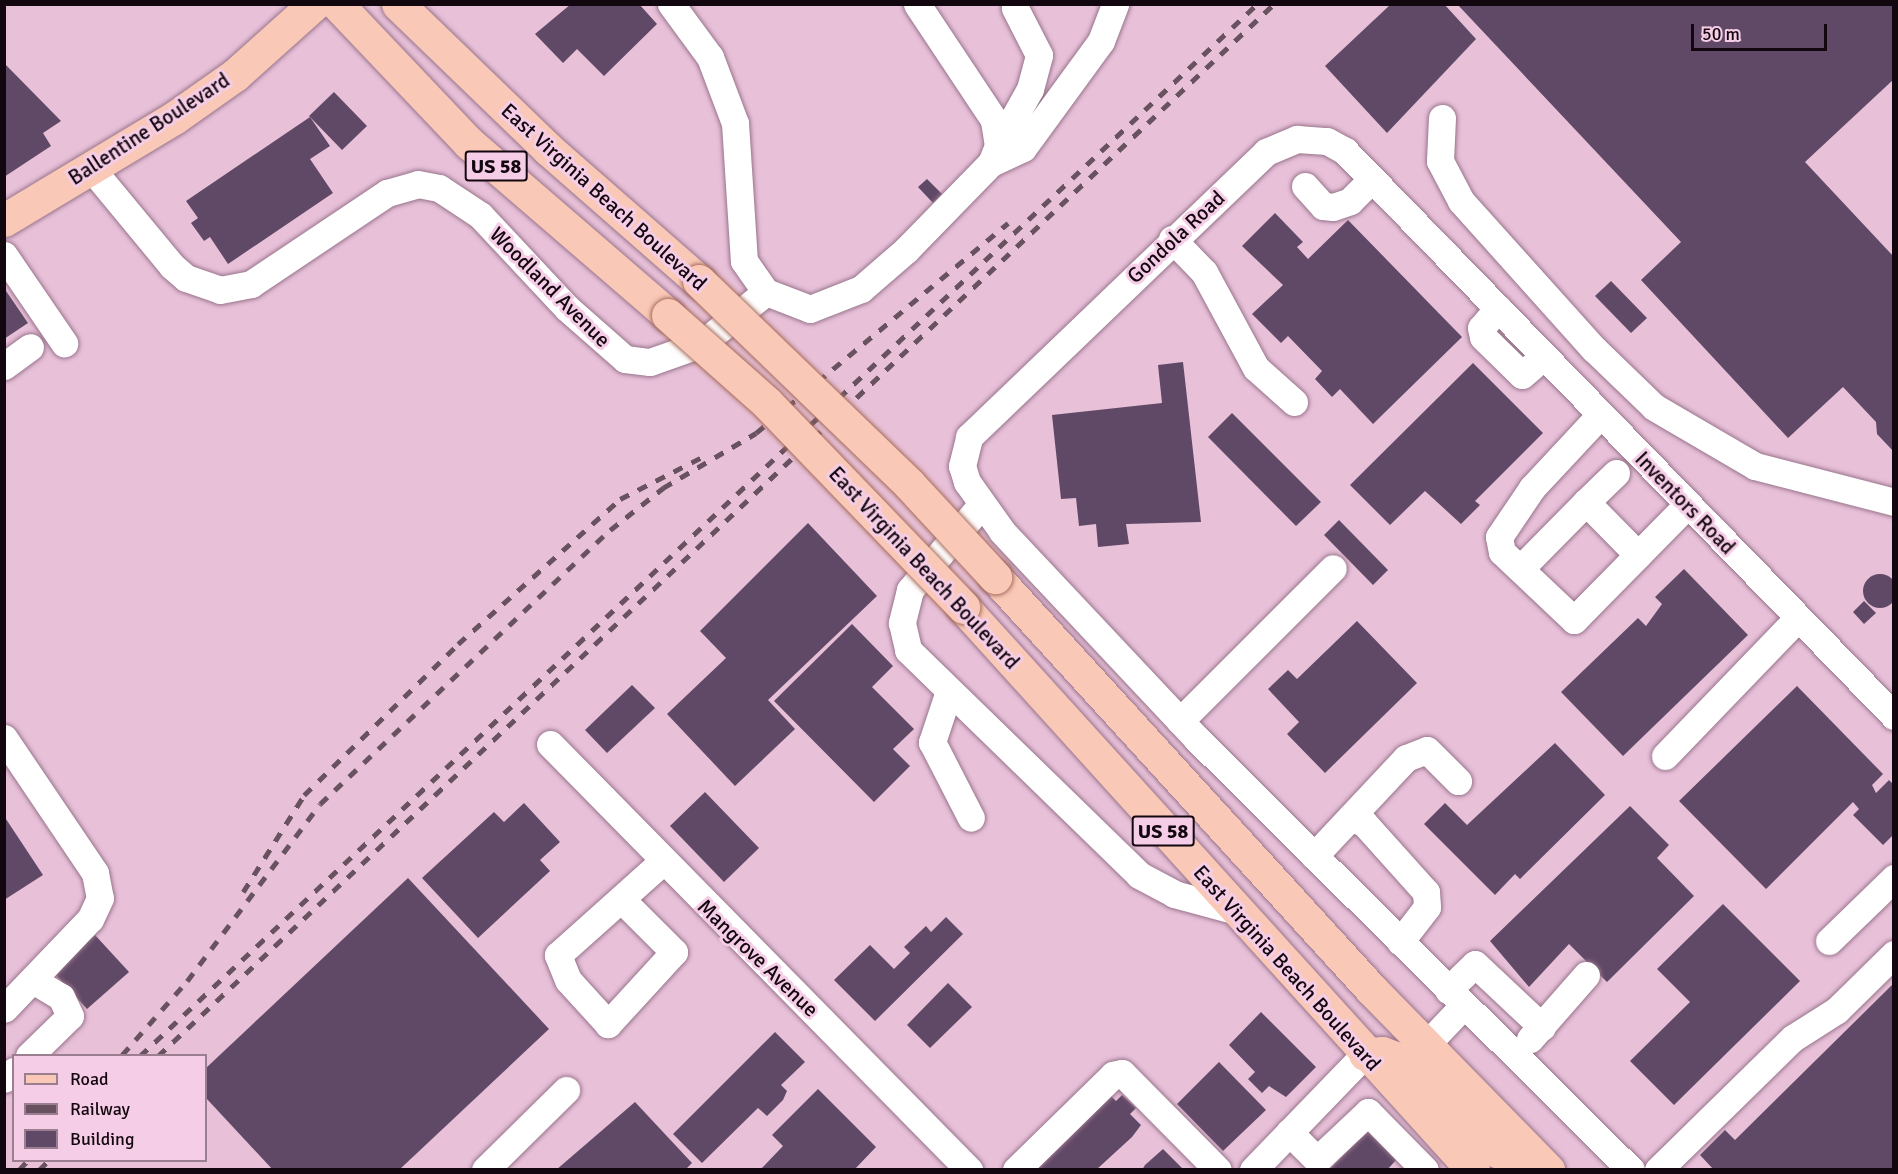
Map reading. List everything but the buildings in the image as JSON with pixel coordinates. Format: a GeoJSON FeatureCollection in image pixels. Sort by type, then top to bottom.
{"type":"FeatureCollection","features":[{"type":"Feature","properties":{"kind":"main road","name":"Ballentine Boulevard"},"geometry":{"type":"LineString","coordinates":[[4,220],[91,168],[235,75],[314,4]]}},
{"type":"Feature","properties":{"kind":"main road","name":"East Virginia Beach Boulevard"},"geometry":{"type":"LineString","coordinates":[[337,4],[469,143],[767,403],[963,607],[1365,1054],[1473,1170]]}},
{"type":"Feature","properties":{"kind":"main road","name":"East Virginia Beach Boulevard"},"geometry":{"type":"LineString","coordinates":[[398,4],[548,149],[699,281],[901,476],[1365,982],[1548,1170]]}},
{"type":"Feature","properties":{"kind":"main road"},"geometry":{"type":"LineString","coordinates":[[1365,982],[1369,1029],[1365,1054],[1382,1053],[1409,1063],[1485,1146],[1540,1170]]}},
{"type":"Feature","properties":{"kind":"street"},"geometry":{"type":"LineString","coordinates":[[670,4],[710,57],[725,89],[739,146],[744,261],[766,292],[810,309],[840,301],[906,250],[994,155],[1030,89],[1039,55],[1015,8]]}},
{"type":"Feature","properties":{"kind":"street"},"geometry":{"type":"LineString","coordinates":[[917,4],[994,120],[994,155]]}},
{"type":"Feature","properties":{"kind":"street"},"geometry":{"type":"LineString","coordinates":[[994,155],[1023,148],[1101,41],[1115,4]]}},
{"type":"Feature","properties":{"kind":"street"},"geometry":{"type":"LineString","coordinates":[[1442,118],[1440,160],[1461,201],[1594,349],[1654,407],[1755,466],[1893,502]]}},
{"type":"Feature","properties":{"kind":"street","name":"Gondola Road"},"geometry":{"type":"LineString","coordinates":[[981,505],[962,466],[969,437],[1172,239],[1281,144],[1327,141],[1345,151],[1479,288]]}},
{"type":"Feature","properties":{"kind":"street","name":"Woodland Avenue"},"geometry":{"type":"LineString","coordinates":[[91,168],[172,266],[186,278],[220,290],[251,284],[387,193],[418,184],[439,188],[480,215],[567,308],[625,359],[650,362],[701,344],[766,292]]}},
{"type":"Feature","properties":{"kind":"street"},"geometry":{"type":"LineString","coordinates":[[1305,186],[1323,206],[1333,207],[1350,201],[1372,179]]}},
{"type":"Feature","properties":{"kind":"street"},"geometry":{"type":"LineString","coordinates":[[1172,239],[1204,272],[1256,368],[1294,402]]}},
{"type":"Feature","properties":{"kind":"street"},"geometry":{"type":"LineString","coordinates":[[4,255],[64,343]]}},
{"type":"Feature","properties":{"kind":"street","name":"Inventors Road"},"geometry":{"type":"LineString","coordinates":[[1479,288],[1893,716]]}},
{"type":"Feature","properties":{"kind":"street"},"geometry":{"type":"LineString","coordinates":[[4,366],[30,347]]}},
{"type":"Feature","properties":{"kind":"street"},"geometry":{"type":"LineString","coordinates":[[1600,415],[1532,488],[1499,537],[1502,552],[1575,620],[1687,505]]}},
{"type":"Feature","properties":{"kind":"street"},"geometry":{"type":"LineString","coordinates":[[1521,568],[1616,473]]}},
{"type":"Feature","properties":{"kind":"street"},"geometry":{"type":"LineString","coordinates":[[1586,502],[1638,555]]}},
{"type":"Feature","properties":{"kind":"street"},"geometry":{"type":"LineString","coordinates":[[1237,911],[1174,894],[1139,875],[948,694],[908,650],[902,623],[910,590],[981,505],[1180,721],[1455,998],[1631,1170]]}},
{"type":"Feature","properties":{"kind":"street"},"geometry":{"type":"LineString","coordinates":[[1180,721],[1333,568]]}},
{"type":"Feature","properties":{"kind":"street"},"geometry":{"type":"LineString","coordinates":[[1665,756],[1797,619]]}},
{"type":"Feature","properties":{"kind":"street"},"geometry":{"type":"LineString","coordinates":[[948,694],[932,742],[971,819]]}},
{"type":"Feature","properties":{"kind":"street"},"geometry":{"type":"LineString","coordinates":[[4,738],[100,885],[97,909],[34,981],[4,1009]]}},
{"type":"Feature","properties":{"kind":"street","name":"Mangrove Avenue"},"geometry":{"type":"LineString","coordinates":[[550,744],[662,862],[969,1170]]}},
{"type":"Feature","properties":{"kind":"street"},"geometry":{"type":"LineString","coordinates":[[1314,856],[1406,758],[1427,750],[1458,781]]}},
{"type":"Feature","properties":{"kind":"street"},"geometry":{"type":"LineString","coordinates":[[1351,818],[1364,823],[1426,892],[1426,907],[1400,942]]}},
{"type":"Feature","properties":{"kind":"street"},"geometry":{"type":"LineString","coordinates":[[621,899],[674,952],[608,1024],[568,980],[558,955],[662,862]]}},
{"type":"Feature","properties":{"kind":"street"},"geometry":{"type":"LineString","coordinates":[[1829,941],[1893,878]]}},
{"type":"Feature","properties":{"kind":"street"},"geometry":{"type":"LineString","coordinates":[[1673,1165],[1793,1038],[1837,1010],[1893,954]]}},
{"type":"Feature","properties":{"kind":"street"},"geometry":{"type":"LineString","coordinates":[[1426,1045],[1475,963],[1542,1027]]}},
{"type":"Feature","properties":{"kind":"street"},"geometry":{"type":"LineString","coordinates":[[1514,1054],[1542,1027],[1586,975]]}},
{"type":"Feature","properties":{"kind":"street"},"geometry":{"type":"LineString","coordinates":[[31,1054],[70,1016],[62,997],[34,981]]}},
{"type":"Feature","properties":{"kind":"street"},"geometry":{"type":"LineString","coordinates":[[1254,1170],[1365,1054]]}},
{"type":"Feature","properties":{"kind":"street"},"geometry":{"type":"LineString","coordinates":[[1016,1170],[1113,1075],[1122,1073],[1218,1170]]}},
{"type":"Feature","properties":{"kind":"street"},"geometry":{"type":"LineString","coordinates":[[485,1170],[566,1090]]}},
{"type":"Feature","properties":{"kind":"street"},"geometry":{"type":"LineString","coordinates":[[1288,1132],[1309,1164],[1368,1112],[1424,1169],[1447,1143]]}},
{"type":"Feature","properties":{"kind":"railway"},"geometry":{"type":"LineString","coordinates":[[142,1054],[1257,4]]}},
{"type":"Feature","properties":{"kind":"railway"},"geometry":{"type":"LineString","coordinates":[[160,1054],[1274,4]]}},
{"type":"Feature","properties":{"kind":"railway"},"geometry":{"type":"LineString","coordinates":[[123,1054],[187,981],[320,804],[610,530],[663,488],[756,433],[1008,223]]}},
{"type":"Feature","properties":{"kind":"railway"},"geometry":{"type":"LineString","coordinates":[[243,892],[304,795],[458,644],[620,499],[708,454]]}},
{"type":"Feature","properties":{"kind":"railway"},"geometry":{"type":"LineString","coordinates":[[19,1170],[26,1162]]}},
{"type":"Feature","properties":{"kind":"railway"},"geometry":{"type":"LineString","coordinates":[[39,1170],[47,1162]]}}]}
